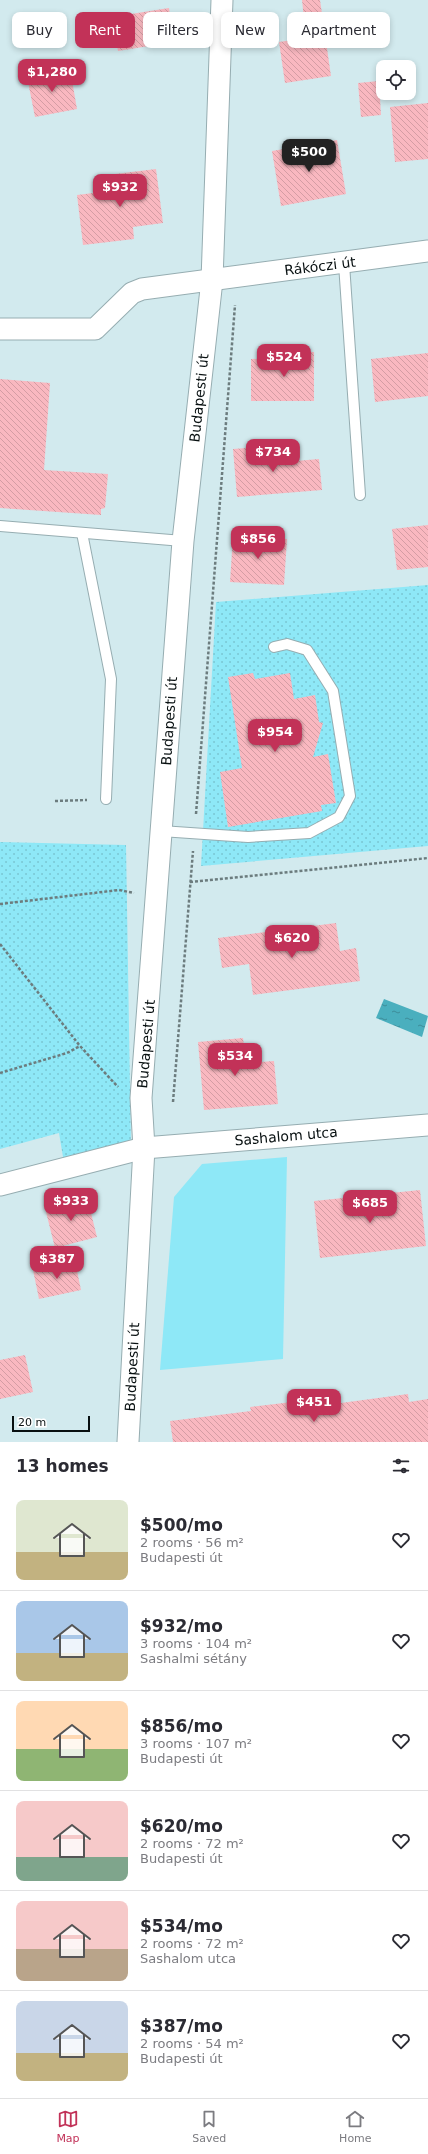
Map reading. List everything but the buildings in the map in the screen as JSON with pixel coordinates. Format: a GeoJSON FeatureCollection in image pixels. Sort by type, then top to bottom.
{"type":"FeatureCollection","features":[{"type":"Feature","properties":{"kind":"street","name":"Budapesti út"},"geometry":{"type":"LineString","coordinates":[[124,1441],[144,1148],[141,1098],[161,831],[183,541],[212,280],[222,0]]}},
{"type":"Feature","properties":{"kind":"street","name":"Rákóczi út"},"geometry":{"type":"LineString","coordinates":[[0,329],[95,329],[132,293],[142,289],[344,264],[428,251]]}},
{"type":"Feature","properties":{"kind":"street","name":"Sashalom utca"},"geometry":{"type":"LineString","coordinates":[[0,1185],[144,1148],[428,1125]]}},
{"type":"Feature","properties":{"kind":"lane"},"geometry":{"type":"LineString","coordinates":[[344,264],[360,495]]}},
{"type":"Feature","properties":{"kind":"lane"},"geometry":{"type":"LineString","coordinates":[[0,526],[183,541]]}},
{"type":"Feature","properties":{"kind":"lane"},"geometry":{"type":"LineString","coordinates":[[82,533],[111,679],[106,799]]}},
{"type":"Feature","properties":{"kind":"lane"},"geometry":{"type":"LineString","coordinates":[[161,831],[248,837],[309,833],[339,817],[350,796],[333,691],[307,650],[287,644],[274,647]]}},
{"type":"Feature","properties":{"kind":"path"},"geometry":{"type":"LineString","coordinates":[[173,1102],[236,302]]}},
{"type":"Feature","properties":{"kind":"path"},"geometry":{"type":"LineString","coordinates":[[55,801],[106,799]]}},
{"type":"Feature","properties":{"kind":"path"},"geometry":{"type":"LineString","coordinates":[[190,882],[428,858]]}},
{"type":"Feature","properties":{"kind":"path"},"geometry":{"type":"LineString","coordinates":[[0,904],[119,890],[157,899]]}},
{"type":"Feature","properties":{"kind":"path"},"geometry":{"type":"LineString","coordinates":[[0,944],[80,1046],[125,1094],[141,1098]]}},
{"type":"Feature","properties":{"kind":"path"},"geometry":{"type":"LineString","coordinates":[[0,1073],[67,1054],[80,1046]]}},
{"type":"Feature","properties":{"kind":"shaded area"},"geometry":{"type":"Polygon","coordinates":[[[428,585],[428,846],[201,866],[216,602],[428,585]]]}},
{"type":"Feature","properties":{"kind":"shaded area"},"geometry":{"type":"Polygon","coordinates":[[[0,842],[126,845],[131,1149],[64,1163],[59,1133],[0,1149],[0,842]]]}},
{"type":"Feature","properties":{"kind":"shaded area"},"geometry":{"type":"Polygon","coordinates":[[[287,1157],[283,1359],[160,1370],[174,1197],[202,1164],[287,1157]]]}},
{"type":"Feature","properties":{"kind":"water"},"geometry":{"type":"Polygon","coordinates":[[[384,999],[428,1016],[422,1037],[376,1018],[384,999]]]}}]}
